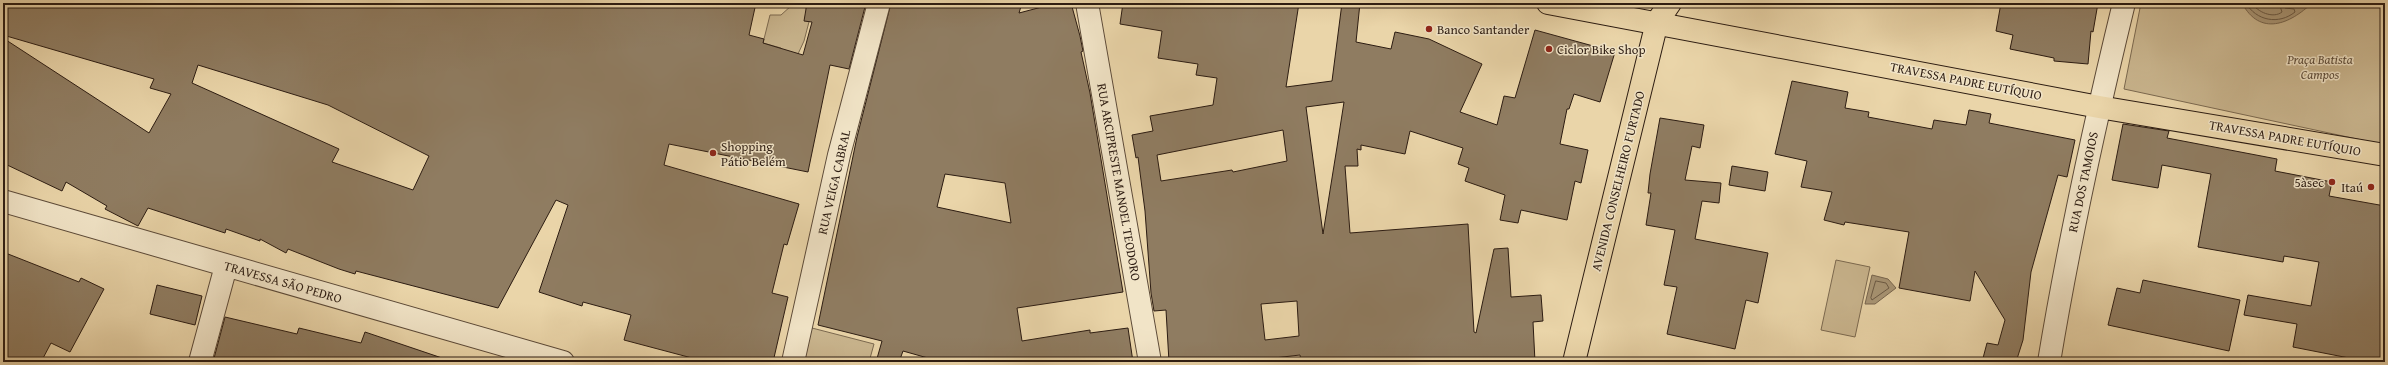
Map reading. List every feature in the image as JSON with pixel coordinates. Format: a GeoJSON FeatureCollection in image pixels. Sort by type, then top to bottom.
{"type":"FeatureCollection","features":[{"type":"Feature","properties":{"kind":"main road","name":"TRAVESSA PADRE EUTÍQUIO"},"geometry":{"type":"LineString","coordinates":[[1548,3],[2099,106],[2385,155]]}},
{"type":"Feature","properties":{"kind":"main road","name":"AVENIDA CONSELHEIRO FURTADO"},"geometry":{"type":"LineString","coordinates":[[1574,362],[1656,22],[1670,3]]}},
{"type":"Feature","properties":{"kind":"street","name":"RUA VEIGA CABRAL"},"geometry":{"type":"LineString","coordinates":[[793,362],[839,155],[879,3]]}},
{"type":"Feature","properties":{"kind":"street","name":"RUA ARCIPRESTE MANOEL TEODORO"},"geometry":{"type":"LineString","coordinates":[[1087,3],[1150,362]]}},
{"type":"Feature","properties":{"kind":"street","name":"RUA DOS TAMOIOS"},"geometry":{"type":"LineString","coordinates":[[2049,362],[2062,280],[2099,106],[2124,3]]}},
{"type":"Feature","properties":{"kind":"street","name":"TRAVESSA SÃO PEDRO"},"geometry":{"type":"LineString","coordinates":[[3,201],[563,362]]}},
{"type":"Feature","properties":{"kind":"street"},"geometry":{"type":"LineString","coordinates":[[200,362],[226,266]]}},
{"type":"Feature","properties":{"kind":"green space","name":"Praça Batista Campos"},"geometry":{"type":"Polygon","coordinates":[[[2141,3],[2385,3],[2385,145],[2124,89],[2141,3]]]}},
{"type":"Feature","properties":{"kind":"green space"},"geometry":{"type":"Polygon","coordinates":[[[792,5],[805,6],[810,18],[804,41],[792,67],[778,57],[781,48],[763,43],[770,15],[781,15],[792,5]]]}},
{"type":"Feature","properties":{"kind":"green space"},"geometry":{"type":"Polygon","coordinates":[[[1836,260],[1870,267],[1855,337],[1821,330],[1836,260]]]}},
{"type":"Feature","properties":{"kind":"green space"},"geometry":{"type":"Polygon","coordinates":[[[812,328],[874,344],[869,362],[803,362],[812,328]]]}},
{"type":"Feature","properties":{"kind":"water"},"geometry":{"type":"Polygon","coordinates":[[[2242,3],[2281,3],[2291,6],[2296,3],[2312,3],[2294,17],[2276,24],[2257,20],[2249,14],[2242,3]]]}},
{"type":"Feature","properties":{"kind":"water"},"geometry":{"type":"Polygon","coordinates":[[[1872,275],[1888,279],[1896,288],[1875,304],[1865,304],[1872,275]]]}},
{"type":"Feature","properties":{"kind":"building"},"geometry":{"type":"Polygon","coordinates":[[[3,3],[175,3],[186,6],[188,3],[756,3],[749,35],[764,39],[763,43],[803,55],[812,22],[804,21],[807,3],[866,3],[849,69],[830,65],[808,172],[669,144],[664,165],[799,204],[787,245],[784,244],[772,293],[788,297],[773,362],[707,362],[624,340],[631,315],[583,302],[582,306],[539,292],[568,205],[556,200],[498,308],[356,271],[355,274],[288,249],[286,253],[260,239],[260,241],[226,229],[225,233],[148,208],[138,226],[105,209],[107,206],[66,182],[62,191],[3,163],[3,38],[149,133],[171,94],[150,88],[154,79],[3,35],[3,3]],[[198,65],[192,83],[339,149],[332,162],[413,190],[429,156],[328,105],[198,65]]]}},
{"type":"Feature","properties":{"kind":"building"},"geometry":{"type":"Polygon","coordinates":[[[891,3],[1022,3],[1019,13],[1057,3],[1071,3],[1083,51],[1081,52],[1090,93],[1123,292],[1017,308],[1022,341],[1090,330],[1090,333],[1128,328],[1133,362],[1056,362],[1056,359],[1036,362],[942,362],[903,351],[899,362],[876,362],[882,341],[818,325],[857,137],[891,3]],[[945,174],[937,207],[1011,223],[1005,183],[945,174]]]}},
{"type":"Feature","properties":{"kind":"building"},"geometry":{"type":"Polygon","coordinates":[[[1123,3],[1299,3],[1286,87],[1332,81],[1342,3],[1360,3],[1356,42],[1391,49],[1395,32],[1429,39],[1482,64],[1460,112],[1497,125],[1504,96],[1515,98],[1535,30],[1615,52],[1600,102],[1574,94],[1569,109],[1567,109],[1560,144],[1588,150],[1581,183],[1575,181],[1567,220],[1521,210],[1518,223],[1500,220],[1505,195],[1465,181],[1469,168],[1458,164],[1463,148],[1410,131],[1405,154],[1361,145],[1361,150],[1357,149],[1358,166],[1345,166],[1350,233],[1468,224],[1474,332],[1476,333],[1494,249],[1508,248],[1511,297],[1541,295],[1543,321],[1533,322],[1535,362],[1301,362],[1300,355],[1240,362],[1169,362],[1166,310],[1154,311],[1151,293],[1145,211],[1138,157],[1136,158],[1132,135],[1153,131],[1150,116],[1213,105],[1217,78],[1196,75],[1198,64],[1158,58],[1162,31],[1120,24],[1123,3]],[[1344,102],[1306,107],[1323,234],[1344,102]],[[1283,130],[1157,155],[1161,181],[1232,170],[1233,172],[1287,161],[1283,130]],[[1297,301],[1261,304],[1265,340],[1299,336],[1297,301]]]}},
{"type":"Feature","properties":{"kind":"building"},"geometry":{"type":"Polygon","coordinates":[[[2001,3],[2098,3],[2093,32],[2091,31],[2088,64],[2054,61],[2054,58],[2010,49],[2013,35],[1996,31],[2001,3]]]}},
{"type":"Feature","properties":{"kind":"building"},"geometry":{"type":"Polygon","coordinates":[[[1792,81],[1848,92],[1845,108],[1869,112],[1868,117],[1932,129],[1934,120],[1966,125],[1969,110],[1991,114],[1989,123],[2075,140],[2067,177],[2058,175],[2031,272],[2023,340],[2016,362],[1982,362],[1987,343],[1998,345],[2005,320],[1975,271],[1970,301],[1899,288],[1909,232],[1845,222],[1844,225],[1824,220],[1832,192],[1801,187],[1807,161],[1775,154],[1792,81]]]}},
{"type":"Feature","properties":{"kind":"building"},"geometry":{"type":"Polygon","coordinates":[[[1660,118],[1704,125],[1700,148],[1692,146],[1685,180],[1721,183],[1719,203],[1702,201],[1695,239],[1768,253],[1758,303],[1746,300],[1735,349],[1667,334],[1677,287],[1664,285],[1675,230],[1646,225],[1651,193],[1648,193],[1650,174],[1660,118]]]}},
{"type":"Feature","properties":{"kind":"building"},"geometry":{"type":"Polygon","coordinates":[[[2123,124],[2169,131],[2167,138],[2277,159],[2275,171],[2332,182],[2329,196],[2385,206],[2385,269],[2382,286],[2385,286],[2385,362],[2348,362],[2349,358],[2293,347],[2297,324],[2244,315],[2248,295],[2311,306],[2319,262],[2284,256],[2283,262],[2198,247],[2211,174],[2162,165],[2158,188],[2112,180],[2123,124]]]}},
{"type":"Feature","properties":{"kind":"building"},"geometry":{"type":"Polygon","coordinates":[[[1732,166],[1768,172],[1765,191],[1729,185],[1732,166]]]}},
{"type":"Feature","properties":{"kind":"building"},"geometry":{"type":"Polygon","coordinates":[[[3,252],[79,282],[81,278],[104,289],[70,352],[51,343],[41,362],[3,362],[3,252]]]}},
{"type":"Feature","properties":{"kind":"building"},"geometry":{"type":"Polygon","coordinates":[[[2143,280],[2240,300],[2229,351],[2108,325],[2117,288],[2140,293],[2143,280]]]}},
{"type":"Feature","properties":{"kind":"building"},"geometry":{"type":"Polygon","coordinates":[[[157,285],[202,296],[195,325],[150,314],[157,285]]]}},
{"type":"Feature","properties":{"kind":"building"},"geometry":{"type":"Polygon","coordinates":[[[225,317],[297,334],[299,328],[361,343],[365,332],[445,359],[445,362],[213,362],[225,317]]]}},
{"type":"Feature","properties":{"kind":"place","name":"Banco Santander"},"geometry":{"type":"Point","coordinates":[1429,29]}},
{"type":"Feature","properties":{"kind":"place","name":"Ciclor Bike Shop"},"geometry":{"type":"Point","coordinates":[1549,49]}},
{"type":"Feature","properties":{"kind":"place","name":"Shopping Pátio Belém"},"geometry":{"type":"Point","coordinates":[713,153]}},
{"type":"Feature","properties":{"kind":"place","name":"5àsec"},"geometry":{"type":"Point","coordinates":[2332,182]}},
{"type":"Feature","properties":{"kind":"place","name":"Itaú"},"geometry":{"type":"Point","coordinates":[2371,187]}}]}
